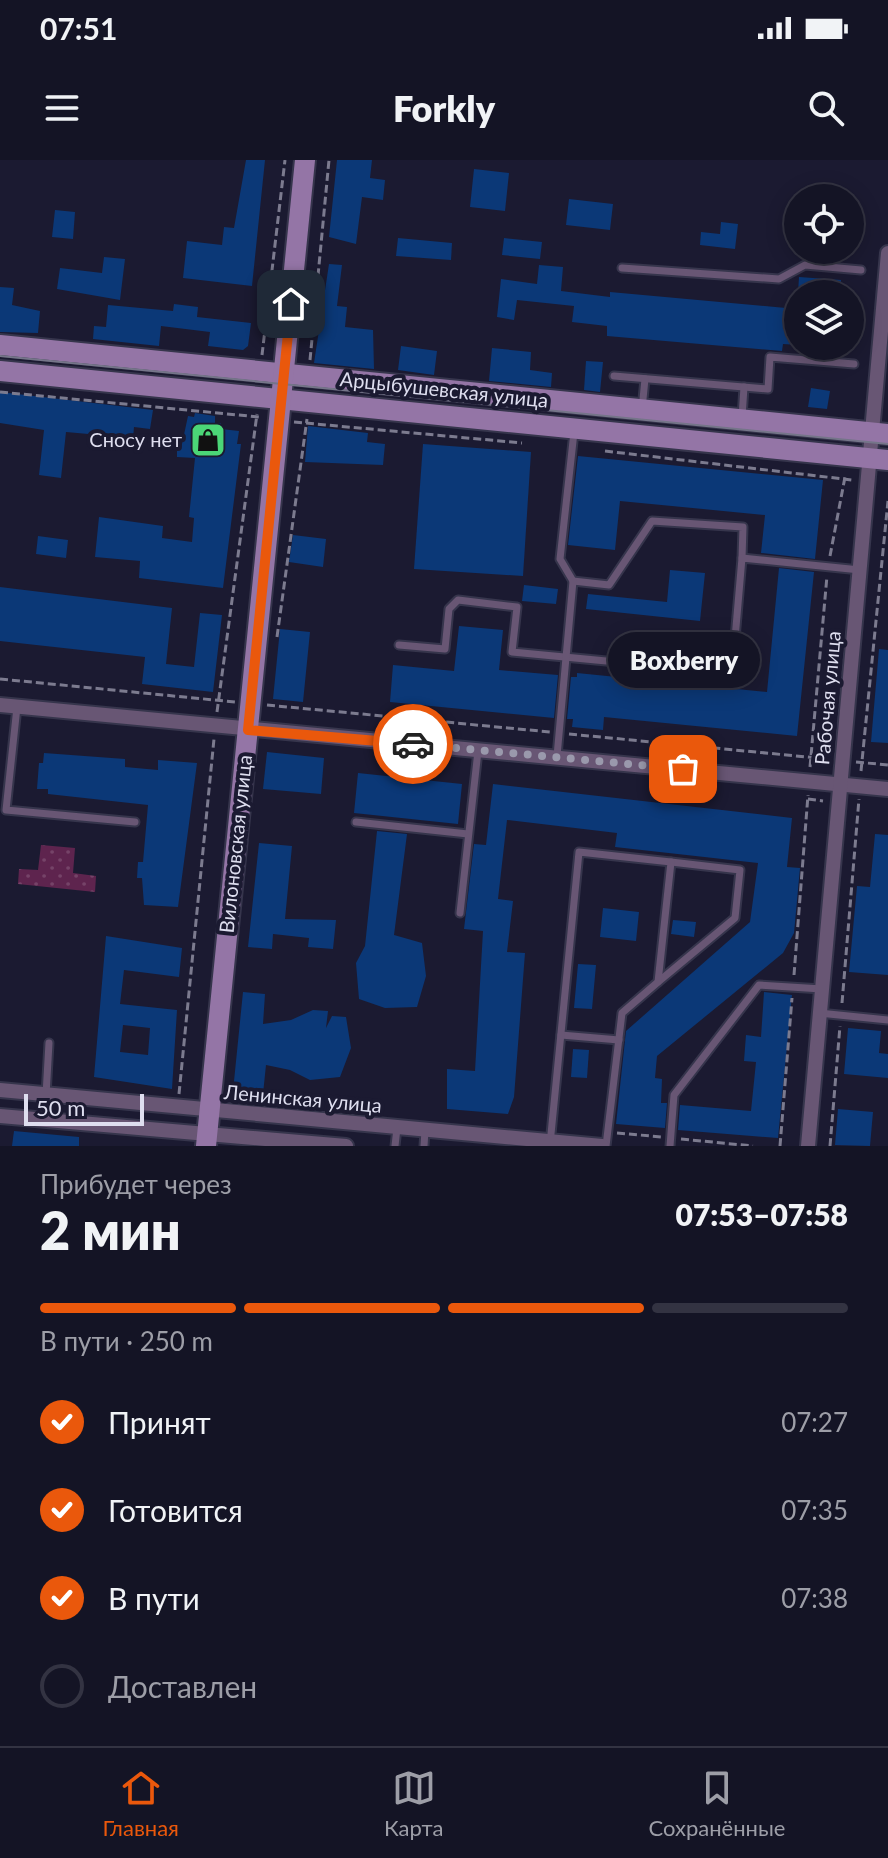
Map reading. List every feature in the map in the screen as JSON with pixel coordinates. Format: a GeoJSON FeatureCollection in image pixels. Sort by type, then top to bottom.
{"type":"FeatureCollection","features":[{"type":"Feature","properties":{"kind":"main road","name":"Вилоновская улица"},"geometry":{"type":"LineString","coordinates":[[206,1141],[305,160]]}},
{"type":"Feature","properties":{"kind":"main road","name":"Арцыбушевская улица"},"geometry":{"type":"LineString","coordinates":[[0,345],[880,433]]}},
{"type":"Feature","properties":{"kind":"main road","name":"Арцыбушевская улица"},"geometry":{"type":"LineString","coordinates":[[0,371],[879,459]]}},
{"type":"Feature","properties":{"kind":"street","name":"Рабочая улица"},"geometry":{"type":"LineString","coordinates":[[808,1146],[867,483],[879,459],[888,253]]}},
{"type":"Feature","properties":{"kind":"street"},"geometry":{"type":"LineString","coordinates":[[0,705],[888,789]]}},
{"type":"Feature","properties":{"kind":"street","name":"Ленинская улица"},"geometry":{"type":"LineString","coordinates":[[0,1090],[550,1144],[604,1146]]}},
{"type":"Feature","properties":{"kind":"street"},"geometry":{"type":"LineString","coordinates":[[0,1116],[206,1141],[346,1146]]}},
{"type":"Feature","properties":{"kind":"lane"},"geometry":{"type":"LineString","coordinates":[[622,268],[779,279],[805,265],[861,270]]}},
{"type":"Feature","properties":{"kind":"lane"},"geometry":{"type":"LineString","coordinates":[[614,376],[768,389],[770,357],[854,364]]}},
{"type":"Feature","properties":{"kind":"lane"},"geometry":{"type":"LineString","coordinates":[[642,410],[645,379]]}},
{"type":"Feature","properties":{"kind":"lane"},"geometry":{"type":"LineString","coordinates":[[741,420],[744,387]]}},
{"type":"Feature","properties":{"kind":"lane"},"geometry":{"type":"LineString","coordinates":[[557,756],[573,581],[560,559],[574,430]]}},
{"type":"Feature","properties":{"kind":"lane"},"geometry":{"type":"LineString","coordinates":[[399,645],[445,649],[449,609],[458,600],[517,607],[512,652],[732,673],[743,527],[652,521],[609,585],[573,581]]}},
{"type":"Feature","properties":{"kind":"lane"},"geometry":{"type":"LineString","coordinates":[[742,558],[860,570]]}},
{"type":"Feature","properties":{"kind":"lane"},"geometry":{"type":"LineString","coordinates":[[17,706],[6,810],[135,822]]}},
{"type":"Feature","properties":{"kind":"lane"},"geometry":{"type":"LineString","coordinates":[[460,913],[478,749]]}},
{"type":"Feature","properties":{"kind":"lane"},"geometry":{"type":"LineString","coordinates":[[356,822],[468,834]]}},
{"type":"Feature","properties":{"kind":"lane"},"geometry":{"type":"LineString","coordinates":[[550,1144],[579,852],[740,870],[735,918],[622,1013],[604,1146]]}},
{"type":"Feature","properties":{"kind":"lane"},"geometry":{"type":"LineString","coordinates":[[658,982],[671,862]]}},
{"type":"Feature","properties":{"kind":"lane"},"geometry":{"type":"LineString","coordinates":[[670,1146],[674,1095],[759,985],[822,989]]}},
{"type":"Feature","properties":{"kind":"lane"},"geometry":{"type":"LineString","coordinates":[[819,1013],[888,1020]]}},
{"type":"Feature","properties":{"kind":"lane"},"geometry":{"type":"LineString","coordinates":[[561,1035],[619,1040]]}},
{"type":"Feature","properties":{"kind":"lane"},"geometry":{"type":"LineString","coordinates":[[46,1095],[49,1043]]}},
{"type":"Feature","properties":{"kind":"lane"},"geometry":{"type":"LineString","coordinates":[[395,1146],[397,1128]]}},
{"type":"Feature","properties":{"kind":"lane"},"geometry":{"type":"LineString","coordinates":[[424,1146],[425,1130]]}},
{"type":"Feature","properties":{"kind":"path"},"geometry":{"type":"LineString","coordinates":[[261,371],[285,160]]}},
{"type":"Feature","properties":{"kind":"path"},"geometry":{"type":"LineString","coordinates":[[313,377],[310,366],[329,160]]}},
{"type":"Feature","properties":{"kind":"path"},"geometry":{"type":"LineString","coordinates":[[0,392],[527,443]]}},
{"type":"Feature","properties":{"kind":"path"},"geometry":{"type":"LineString","coordinates":[[179,1094],[218,700],[259,396]]}},
{"type":"Feature","properties":{"kind":"path"},"geometry":{"type":"LineString","coordinates":[[276,643],[311,402]]}},
{"type":"Feature","properties":{"kind":"path"},"geometry":{"type":"LineString","coordinates":[[604,451],[867,483]]}},
{"type":"Feature","properties":{"kind":"path"},"geometry":{"type":"LineString","coordinates":[[780,1146],[827,569],[847,454]]}},
{"type":"Feature","properties":{"kind":"path"},"geometry":{"type":"LineString","coordinates":[[830,1146],[888,501]]}},
{"type":"Feature","properties":{"kind":"path"},"geometry":{"type":"LineString","coordinates":[[0,679],[250,703]]}},
{"type":"Feature","properties":{"kind":"shaded area"},"geometry":{"type":"Polygon","coordinates":[[[41,845],[75,848],[73,873],[96,876],[95,892],[18,884],[19,869],[38,870],[41,845]]]}},
{"type":"Feature","properties":{"kind":"building"},"geometry":{"type":"Polygon","coordinates":[[[246,160],[265,160],[252,286],[183,278],[187,241],[222,245],[224,227],[234,228],[246,160]]]}},
{"type":"Feature","properties":{"kind":"building"},"geometry":{"type":"Polygon","coordinates":[[[337,160],[372,160],[370,178],[385,180],[383,200],[362,197],[356,244],[329,237],[337,160]]]}},
{"type":"Feature","properties":{"kind":"building"},"geometry":{"type":"Polygon","coordinates":[[[474,169],[509,173],[505,211],[470,207],[474,169]]]}},
{"type":"Feature","properties":{"kind":"building"},"geometry":{"type":"Polygon","coordinates":[[[569,199],[613,204],[610,230],[566,225],[569,199]]]}},
{"type":"Feature","properties":{"kind":"building"},"geometry":{"type":"Polygon","coordinates":[[[55,210],[75,212],[73,239],[52,237],[55,210]]]}},
{"type":"Feature","properties":{"kind":"building"},"geometry":{"type":"Polygon","coordinates":[[[721,222],[738,224],[735,249],[700,245],[701,232],[720,234],[721,222]]]}},
{"type":"Feature","properties":{"kind":"building"},"geometry":{"type":"Polygon","coordinates":[[[398,238],[452,243],[451,260],[396,256],[398,238]]]}},
{"type":"Feature","properties":{"kind":"building"},"geometry":{"type":"Polygon","coordinates":[[[504,238],[542,242],[540,259],[502,255],[504,238]]]}},
{"type":"Feature","properties":{"kind":"building"},"geometry":{"type":"Polygon","coordinates":[[[104,257],[125,259],[120,300],[57,289],[60,268],[102,273],[104,257]]]}},
{"type":"Feature","properties":{"kind":"building"},"geometry":{"type":"Polygon","coordinates":[[[329,264],[342,265],[337,306],[347,307],[345,327],[373,330],[374,369],[314,363],[329,264]]]}},
{"type":"Feature","properties":{"kind":"building"},"geometry":{"type":"Polygon","coordinates":[[[539,265],[563,267],[561,291],[610,297],[610,292],[784,308],[784,344],[782,351],[607,336],[607,326],[572,322],[574,306],[517,300],[514,320],[497,317],[501,279],[537,284],[539,265]]]}},
{"type":"Feature","properties":{"kind":"building"},"geometry":{"type":"Polygon","coordinates":[[[799,277],[841,280],[799,280],[799,277]]]}},
{"type":"Feature","properties":{"kind":"building"},"geometry":{"type":"Polygon","coordinates":[[[0,287],[14,288],[12,305],[40,311],[38,333],[0,332],[0,287]]]}},
{"type":"Feature","properties":{"kind":"building"},"geometry":{"type":"Polygon","coordinates":[[[174,304],[198,307],[197,317],[251,323],[248,346],[243,350],[208,346],[210,332],[161,326],[159,346],[93,339],[94,326],[106,327],[108,305],[173,311],[174,304]]]}},
{"type":"Feature","properties":{"kind":"building"},"geometry":{"type":"Polygon","coordinates":[[[401,346],[437,351],[434,375],[398,370],[401,346]]]}},
{"type":"Feature","properties":{"kind":"building"},"geometry":{"type":"Polygon","coordinates":[[[492,348],[531,352],[530,370],[552,373],[551,387],[489,381],[492,348]]]}},
{"type":"Feature","properties":{"kind":"building"},"geometry":{"type":"Polygon","coordinates":[[[586,361],[603,362],[600,392],[584,390],[586,361]]]}},
{"type":"Feature","properties":{"kind":"building"},"geometry":{"type":"Polygon","coordinates":[[[811,388],[830,391],[827,409],[808,407],[811,388]]]}},
{"type":"Feature","properties":{"kind":"building"},"geometry":{"type":"Polygon","coordinates":[[[0,392],[153,410],[150,429],[134,427],[133,438],[66,432],[61,478],[39,475],[44,430],[0,423],[0,392]]]}},
{"type":"Feature","properties":{"kind":"building"},"geometry":{"type":"Polygon","coordinates":[[[195,413],[215,416],[215,423],[221,423],[221,429],[239,431],[237,444],[241,444],[223,588],[139,578],[140,561],[95,557],[99,517],[163,526],[162,538],[192,542],[194,518],[189,517],[195,458],[177,457],[177,449],[182,444],[188,416],[194,417],[195,413]]]}},
{"type":"Feature","properties":{"kind":"building"},"geometry":{"type":"Polygon","coordinates":[[[308,426],[368,433],[367,442],[385,444],[383,465],[305,462],[308,426]]]}},
{"type":"Feature","properties":{"kind":"building"},"geometry":{"type":"Polygon","coordinates":[[[423,444],[531,452],[523,576],[414,569],[423,444]]]}},
{"type":"Feature","properties":{"kind":"building"},"geometry":{"type":"Polygon","coordinates":[[[578,456],[823,480],[815,559],[761,553],[765,515],[620,501],[615,550],[568,545],[578,456]]]}},
{"type":"Feature","properties":{"kind":"building"},"geometry":{"type":"Polygon","coordinates":[[[293,535],[326,539],[323,567],[289,562],[293,535]]]}},
{"type":"Feature","properties":{"kind":"building"},"geometry":{"type":"Polygon","coordinates":[[[38,536],[68,540],[66,558],[36,554],[38,536]]]}},
{"type":"Feature","properties":{"kind":"building"},"geometry":{"type":"Polygon","coordinates":[[[779,568],[814,572],[797,736],[604,717],[603,730],[572,727],[573,719],[567,719],[571,677],[577,677],[577,673],[767,692],[779,568]]]}},
{"type":"Feature","properties":{"kind":"building"},"geometry":{"type":"Polygon","coordinates":[[[670,570],[705,573],[700,621],[586,609],[588,594],[667,602],[670,570]]]}},
{"type":"Feature","properties":{"kind":"building"},"geometry":{"type":"Polygon","coordinates":[[[524,585],[558,589],[556,604],[522,601],[524,585]]]}},
{"type":"Feature","properties":{"kind":"building"},"geometry":{"type":"Polygon","coordinates":[[[0,587],[172,608],[166,664],[194,667],[200,613],[222,615],[213,692],[142,684],[145,657],[0,641],[0,587]]]}},
{"type":"Feature","properties":{"kind":"building"},"geometry":{"type":"Polygon","coordinates":[[[459,626],[503,630],[499,670],[558,675],[554,718],[390,702],[393,665],[454,671],[459,626]]]}},
{"type":"Feature","properties":{"kind":"building"},"geometry":{"type":"Polygon","coordinates":[[[280,629],[310,632],[303,702],[273,699],[280,629]]]}},
{"type":"Feature","properties":{"kind":"building"},"geometry":{"type":"Polygon","coordinates":[[[879,649],[888,650],[888,743],[871,742],[879,649]]]}},
{"type":"Feature","properties":{"kind":"building"},"geometry":{"type":"Polygon","coordinates":[[[267,752],[324,758],[321,794],[263,789],[267,752]]]}},
{"type":"Feature","properties":{"kind":"building"},"geometry":{"type":"Polygon","coordinates":[[[44,753],[125,759],[125,767],[158,770],[158,760],[197,763],[178,907],[144,905],[142,878],[137,878],[138,862],[143,862],[148,805],[48,794],[48,789],[37,789],[39,763],[43,763],[44,753]]]}},
{"type":"Feature","properties":{"kind":"building"},"geometry":{"type":"Polygon","coordinates":[[[358,773],[462,784],[458,824],[354,813],[358,773]]]}},
{"type":"Feature","properties":{"kind":"building"},"geometry":{"type":"Polygon","coordinates":[[[493,784],[792,818],[787,867],[800,868],[794,933],[783,953],[657,1056],[655,1078],[662,1079],[661,1103],[667,1103],[665,1128],[616,1124],[626,1031],[750,922],[758,863],[615,847],[617,833],[507,820],[498,899],[513,901],[507,952],[525,953],[514,1097],[508,1114],[447,1109],[447,1069],[475,1071],[483,931],[464,929],[474,844],[486,845],[493,784]]]}},
{"type":"Feature","properties":{"kind":"building"},"geometry":{"type":"Polygon","coordinates":[[[377,831],[407,834],[394,935],[422,943],[426,976],[417,1007],[385,1008],[359,999],[356,963],[365,946],[377,831]]]}},
{"type":"Feature","properties":{"kind":"building"},"geometry":{"type":"Polygon","coordinates":[[[875,834],[888,835],[888,975],[849,972],[857,886],[870,887],[875,834]]]}},
{"type":"Feature","properties":{"kind":"building"},"geometry":{"type":"Polygon","coordinates":[[[259,843],[292,846],[285,919],[336,920],[333,949],[308,947],[309,938],[273,934],[272,949],[248,947],[259,843]]]}},
{"type":"Feature","properties":{"kind":"building"},"geometry":{"type":"Polygon","coordinates":[[[603,908],[639,912],[636,941],[600,937],[603,908]]]}},
{"type":"Feature","properties":{"kind":"building"},"geometry":{"type":"Polygon","coordinates":[[[673,920],[696,922],[694,937],[671,934],[673,920]]]}},
{"type":"Feature","properties":{"kind":"building"},"geometry":{"type":"Polygon","coordinates":[[[106,936],[182,948],[179,977],[124,970],[120,1004],[177,1010],[172,1089],[94,1077],[106,936]],[[123,1025],[120,1052],[148,1055],[150,1028],[123,1025]]]}},
{"type":"Feature","properties":{"kind":"building"},"geometry":{"type":"Polygon","coordinates":[[[578,964],[596,965],[592,1009],[574,1008],[578,964]]]}},
{"type":"Feature","properties":{"kind":"building"},"geometry":{"type":"Polygon","coordinates":[[[243,992],[265,994],[263,1024],[291,1020],[313,1010],[328,1011],[326,1028],[332,1016],[346,1017],[351,1048],[340,1077],[310,1080],[290,1070],[266,1065],[263,1094],[233,1091],[243,992]]]}},
{"type":"Feature","properties":{"kind":"building"},"geometry":{"type":"Polygon","coordinates":[[[764,992],[792,995],[778,1138],[678,1130],[680,1105],[751,1111],[756,1062],[744,1061],[746,1035],[761,1037],[764,992]]]}},
{"type":"Feature","properties":{"kind":"building"},"geometry":{"type":"Polygon","coordinates":[[[848,1028],[881,1031],[879,1053],[888,1054],[888,1078],[844,1074],[848,1028]]]}},
{"type":"Feature","properties":{"kind":"building"},"geometry":{"type":"Polygon","coordinates":[[[573,1049],[589,1050],[587,1078],[571,1077],[573,1049]]]}},
{"type":"Feature","properties":{"kind":"building"},"geometry":{"type":"Polygon","coordinates":[[[838,1109],[873,1112],[870,1146],[835,1145],[838,1109]]]}},
{"type":"Feature","properties":{"kind":"building"},"geometry":{"type":"Polygon","coordinates":[[[14,1131],[79,1137],[79,1146],[12,1146],[14,1131]]]}},
{"type":"Feature","properties":{"kind":"tram line"},"geometry":{"type":"LineString","coordinates":[[0,356],[888,444]]}},
{"type":"Feature","properties":{"kind":"way so far"},"geometry":{"type":"LineString","coordinates":[[413,744],[683,769]]}},
{"type":"Feature","properties":{"kind":"place","name":"Сносу нет"},"geometry":{"type":"Point","coordinates":[208,440]}},
{"type":"Feature","properties":{"kind":"place","name":"Boxberry"},"geometry":{"type":"Point","coordinates":[683,769]}},
{"type":"Feature","properties":{"kind":"route"},"geometry":{"type":"LineString","coordinates":[[291,304],[248,730],[413,744]]}}]}
